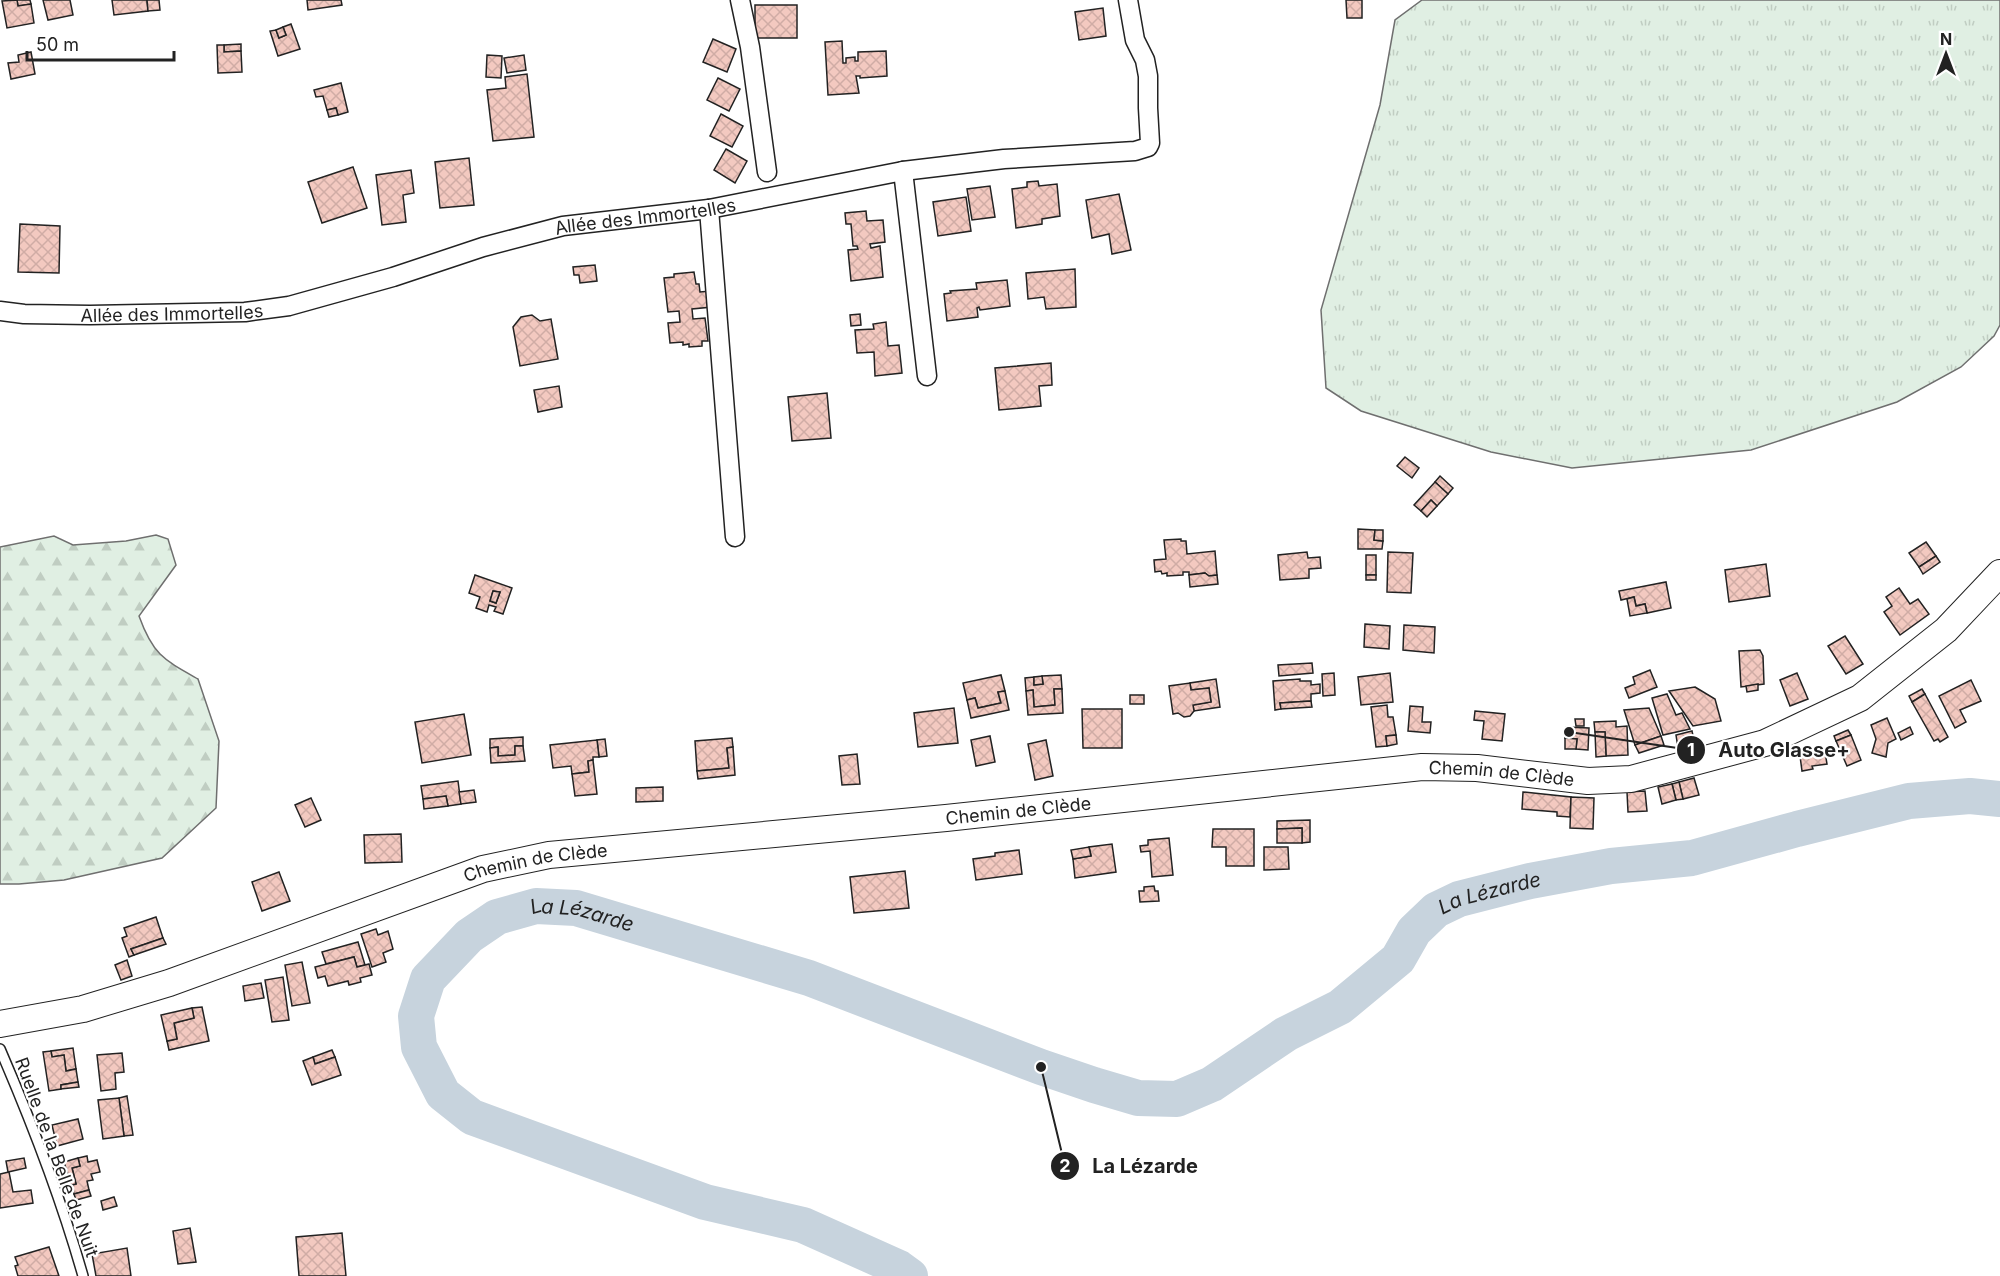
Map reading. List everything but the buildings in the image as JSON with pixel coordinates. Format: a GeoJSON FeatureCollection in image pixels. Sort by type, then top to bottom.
{"type":"FeatureCollection","features":[{"type":"Feature","properties":{"kind":"main road","name":"Chemin de Clède"},"geometry":{"type":"LineString","coordinates":[[0,1024],[84,1010],[169,983],[483,869],[549,855],[946,818],[1422,767],[1477,768],[1588,781],[1631,779],[1765,743],[1860,698],[1946,630],[2000,573]]}},
{"type":"Feature","properties":{"kind":"street"},"geometry":{"type":"LineString","coordinates":[[740,0],[750,47],[767,172]]}},
{"type":"Feature","properties":{"kind":"street","name":"Allée des Immortelles"},"geometry":{"type":"LineString","coordinates":[[0,311],[24,314],[90,315],[245,312],[289,306],[393,277],[483,247],[563,226],[709,209],[903,171],[1004,159],[1135,151],[1148,147],[1151,133],[1148,76],[1135,40],[1128,0]]}},
{"type":"Feature","properties":{"kind":"street"},"geometry":{"type":"LineString","coordinates":[[903,171],[927,376]]}},
{"type":"Feature","properties":{"kind":"street"},"geometry":{"type":"LineString","coordinates":[[709,209],[735,537]]}},
{"type":"Feature","properties":{"kind":"lane","name":"Ruelle de la Belle de Nuit"},"geometry":{"type":"LineString","coordinates":[[0,1049],[30,1118],[83,1276]]}},
{"type":"Feature","properties":{"kind":"green space"},"geometry":{"type":"Polygon","coordinates":[[[1422,0],[2000,0],[2000,325],[1994,336],[1961,367],[1897,402],[1751,450],[1572,468],[1491,452],[1361,411],[1326,388],[1321,310],[1380,105],[1395,20],[1422,0]]]}},
{"type":"Feature","properties":{"kind":"green space"},"geometry":{"type":"Polygon","coordinates":[[[156,535],[168,539],[176,565],[139,616],[149,640],[161,655],[176,667],[198,679],[219,741],[216,808],[162,858],[64,880],[0,884],[0,547],[54,536],[73,545],[126,541],[156,535]]]}},
{"type":"Feature","properties":{"kind":"waterway","name":"La Lézarde"},"geometry":{"type":"LineString","coordinates":[[910,1276],[899,1268],[803,1225],[705,1202],[472,1117],[443,1094],[419,1047],[416,1016],[428,979],[469,936],[497,917],[536,906],[576,908],[809,978],[1094,1085],[1138,1098],[1177,1099],[1212,1084],[1286,1034],[1340,1007],[1398,959],[1414,931],[1436,910],[1459,899],[1530,881],[1611,866],[1692,858],[1909,801],[1970,796],[2000,799]]}},
{"type":"Feature","properties":{"kind":"place","name":"Auto Glasse+"},"geometry":{"type":"Point","coordinates":[1569,732]}},
{"type":"Feature","properties":{"kind":"place","name":"La Lézarde"},"geometry":{"type":"Point","coordinates":[1041,1067]}}]}
